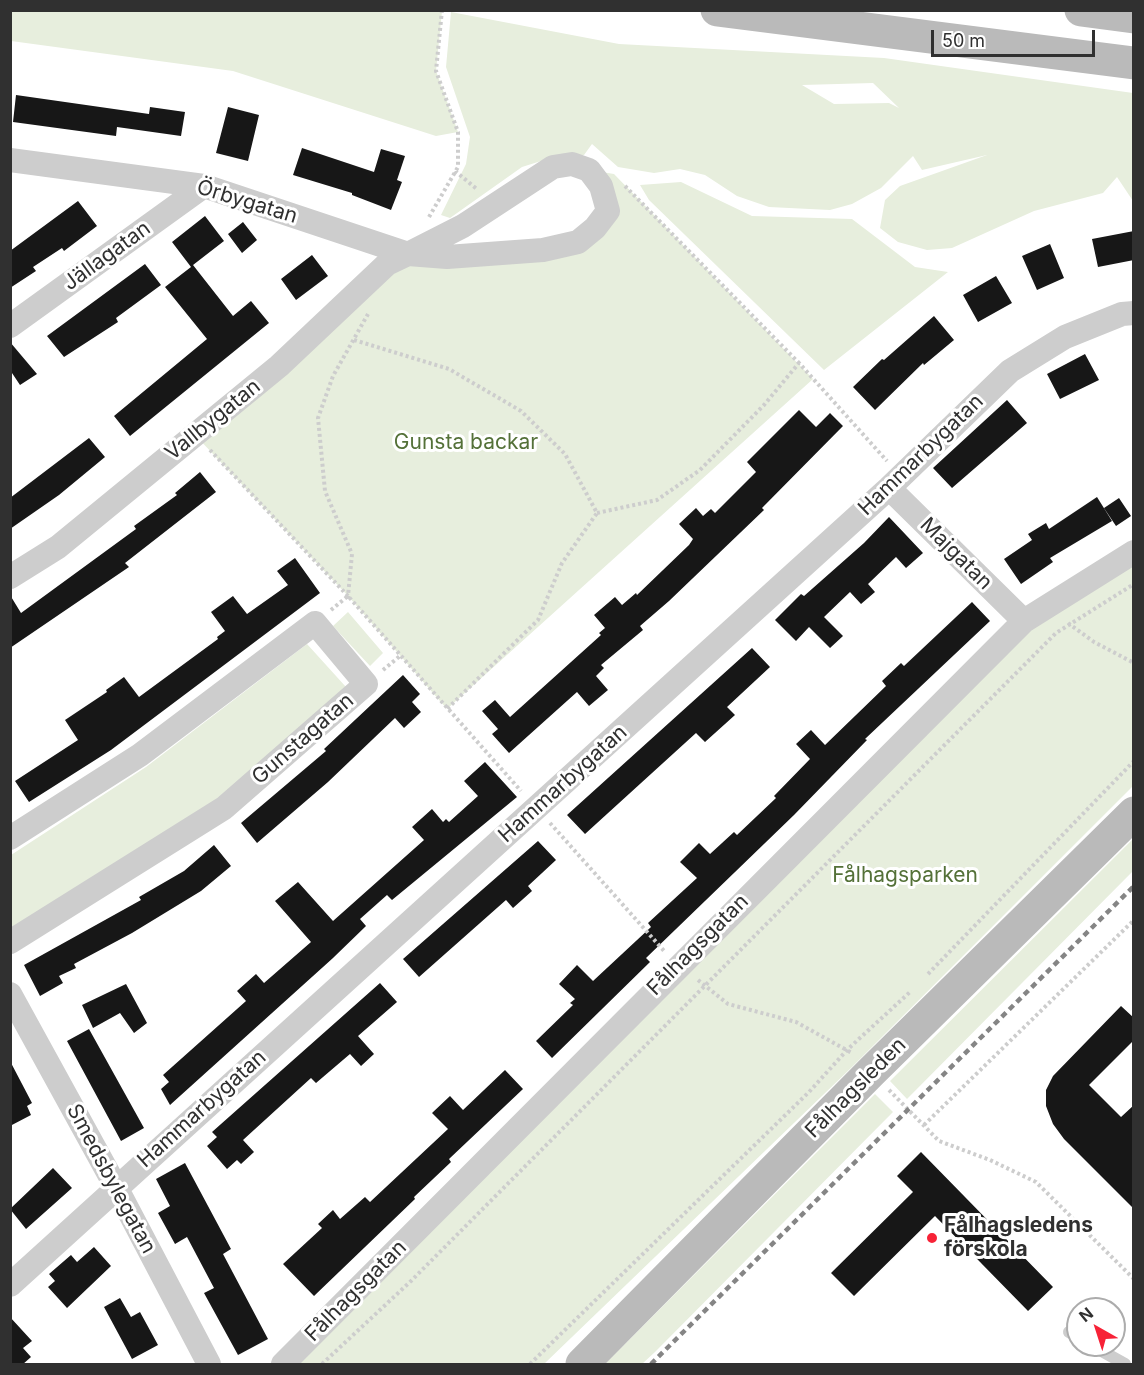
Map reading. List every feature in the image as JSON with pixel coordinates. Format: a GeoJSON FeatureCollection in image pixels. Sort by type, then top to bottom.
{"type":"FeatureCollection","features":[{"type":"Feature","properties":{"kind":"main road"},"geometry":{"type":"LineString","coordinates":[[717,10],[1134,63]]}},
{"type":"Feature","properties":{"kind":"main road"},"geometry":{"type":"LineString","coordinates":[[1081,10],[1134,17]]}},
{"type":"Feature","properties":{"kind":"main road","name":"Fålhagsleden"},"geometry":{"type":"LineString","coordinates":[[582,1365],[880,1064],[1134,813]]}},
{"type":"Feature","properties":{"kind":"street","name":"Örbygatan"},"geometry":{"type":"LineString","coordinates":[[10,160],[204,186],[408,254]]}},
{"type":"Feature","properties":{"kind":"street","name":"Vallbygatan"},"geometry":{"type":"LineString","coordinates":[[10,577],[58,547],[279,366],[387,264],[463,226],[553,167],[572,164],[589,170]]}},
{"type":"Feature","properties":{"kind":"street"},"geometry":{"type":"LineString","coordinates":[[408,254],[447,257],[543,250],[578,242],[596,228],[608,211],[601,186],[589,170]]}},
{"type":"Feature","properties":{"kind":"street","name":"Jällagatan"},"geometry":{"type":"LineString","coordinates":[[10,326],[204,186]]}},
{"type":"Feature","properties":{"kind":"street","name":"Hammarbygatan"},"geometry":{"type":"LineString","coordinates":[[10,1285],[894,482],[1010,370],[1065,337],[1122,314],[1134,313]]}},
{"type":"Feature","properties":{"kind":"street","name":"Majgatan"},"geometry":{"type":"LineString","coordinates":[[894,482],[1033,614]]}},
{"type":"Feature","properties":{"kind":"street","name":"Fålhagsgatan"},"geometry":{"type":"LineString","coordinates":[[283,1365],[1033,614],[1134,552]]}},
{"type":"Feature","properties":{"kind":"street","name":"Gunstagatan"},"geometry":{"type":"LineString","coordinates":[[10,838],[140,755],[315,623],[366,684],[224,808],[10,942]]}},
{"type":"Feature","properties":{"kind":"street","name":"Smedsbylegatan"},"geometry":{"type":"LineString","coordinates":[[10,994],[116,1187],[209,1365]]}},
{"type":"Feature","properties":{"kind":"lane"},"geometry":{"type":"LineString","coordinates":[[1111,1357],[1125,1365]]}},
{"type":"Feature","properties":{"kind":"path"},"geometry":{"type":"LineString","coordinates":[[408,254],[455,171],[458,132],[436,71],[442,10]]}},
{"type":"Feature","properties":{"kind":"path"},"geometry":{"type":"LineString","coordinates":[[589,170],[614,174],[799,363],[894,482]]}},
{"type":"Feature","properties":{"kind":"path"},"geometry":{"type":"LineString","coordinates":[[455,171],[494,204]]}},
{"type":"Feature","properties":{"kind":"path"},"geometry":{"type":"LineString","coordinates":[[195,435],[348,596],[352,555],[325,491],[318,418],[333,376],[369,312]]}},
{"type":"Feature","properties":{"kind":"path"},"geometry":{"type":"LineString","coordinates":[[354,340],[449,369],[521,411],[565,453],[597,513]]}},
{"type":"Feature","properties":{"kind":"path"},"geometry":{"type":"LineString","coordinates":[[447,709],[538,620],[562,563],[597,513],[657,500],[700,470],[764,405],[799,363]]}},
{"type":"Feature","properties":{"kind":"path"},"geometry":{"type":"LineString","coordinates":[[322,1365],[411,1281],[880,807],[1069,624],[1134,584]]}},
{"type":"Feature","properties":{"kind":"path"},"geometry":{"type":"LineString","coordinates":[[1033,614],[1069,624],[1094,642],[1134,663]]}},
{"type":"Feature","properties":{"kind":"path"},"geometry":{"type":"LineString","coordinates":[[926,976],[1134,761]]}},
{"type":"Feature","properties":{"kind":"path"},"geometry":{"type":"LineString","coordinates":[[924,1125],[1134,920]]}},
{"type":"Feature","properties":{"kind":"path"},"geometry":{"type":"LineString","coordinates":[[530,1365],[793,1108],[848,1050],[919,984]]}},
{"type":"Feature","properties":{"kind":"green space"},"geometry":{"type":"Polygon","coordinates":[[[11,10],[442,11],[436,71],[458,132],[436,136],[233,71],[11,41],[11,10]]]}},
{"type":"Feature","properties":{"kind":"green space"},"geometry":{"type":"Polygon","coordinates":[[[451,12],[619,44],[884,58],[1133,93],[1133,201],[1117,177],[1103,193],[1034,211],[952,248],[927,250],[898,242],[880,228],[885,200],[900,186],[987,155],[922,170],[913,156],[881,188],[852,204],[830,210],[769,207],[737,196],[705,175],[680,169],[654,173],[618,167],[592,144],[584,155],[560,155],[522,167],[450,218],[441,215],[466,164],[470,137],[446,67],[451,12]],[[873,83],[802,85],[834,104],[889,103],[899,108],[873,83]]]}},
{"type":"Feature","properties":{"kind":"green space","name":"Gunsta backar"},"geometry":{"type":"Polygon","coordinates":[[[589,170],[614,174],[813,379],[447,709],[348,596],[195,435],[387,264],[543,250],[608,211],[589,170]]]}},
{"type":"Feature","properties":{"kind":"green space"},"geometry":{"type":"Polygon","coordinates":[[[681,182],[752,216],[852,219],[915,267],[948,272],[824,370],[649,200],[640,185],[681,182]]]}},
{"type":"Feature","properties":{"kind":"green space","name":"Fålhagsparken"},"geometry":{"type":"Polygon","coordinates":[[[1133,552],[1133,786],[850,1069],[544,1364],[283,1364],[1024,621],[1133,552]]]}},
{"type":"Feature","properties":{"kind":"green space"},"geometry":{"type":"Polygon","coordinates":[[[348,612],[383,653],[370,666],[333,626],[348,612]]]}},
{"type":"Feature","properties":{"kind":"green space"},"geometry":{"type":"Polygon","coordinates":[[[307,644],[346,687],[218,800],[11,931],[11,855],[146,767],[307,644]]]}},
{"type":"Feature","properties":{"kind":"green space"},"geometry":{"type":"Polygon","coordinates":[[[1133,839],[1133,871],[907,1099],[890,1081],[1133,839]]]}},
{"type":"Feature","properties":{"kind":"green space"},"geometry":{"type":"Polygon","coordinates":[[[875,1094],[893,1112],[655,1352],[642,1364],[605,1364],[875,1094]]]}},
{"type":"Feature","properties":{"kind":"building"},"geometry":{"type":"Polygon","coordinates":[[[16,95],[149,114],[150,107],[185,112],[181,136],[117,127],[116,136],[13,122],[16,95]]]}},
{"type":"Feature","properties":{"kind":"building"},"geometry":{"type":"Polygon","coordinates":[[[228,107],[259,115],[248,161],[216,153],[228,107]]]}},
{"type":"Feature","properties":{"kind":"building"},"geometry":{"type":"Polygon","coordinates":[[[302,148],[374,172],[381,149],[405,156],[397,180],[402,182],[391,210],[352,195],[352,193],[293,175],[302,148]]]}},
{"type":"Feature","properties":{"kind":"building"},"geometry":{"type":"Polygon","coordinates":[[[78,201],[97,226],[64,251],[62,248],[33,267],[36,271],[10,288],[10,251],[78,201]]]}},
{"type":"Feature","properties":{"kind":"building"},"geometry":{"type":"Polygon","coordinates":[[[205,216],[224,241],[193,265],[233,316],[251,301],[269,323],[130,436],[114,416],[207,339],[165,287],[191,267],[172,242],[205,216]]]}},
{"type":"Feature","properties":{"kind":"building"},"geometry":{"type":"Polygon","coordinates":[[[243,222],[257,240],[242,253],[228,234],[243,222]]]}},
{"type":"Feature","properties":{"kind":"building"},"geometry":{"type":"Polygon","coordinates":[[[1134,231],[1134,260],[1098,267],[1092,239],[1134,231]]]}},
{"type":"Feature","properties":{"kind":"building"},"geometry":{"type":"Polygon","coordinates":[[[1050,244],[1064,278],[1037,290],[1022,256],[1050,244]]]}},
{"type":"Feature","properties":{"kind":"building"},"geometry":{"type":"Polygon","coordinates":[[[312,255],[328,276],[296,300],[281,279],[312,255]]]}},
{"type":"Feature","properties":{"kind":"building"},"geometry":{"type":"Polygon","coordinates":[[[145,264],[161,285],[116,318],[118,322],[64,357],[47,336],[145,264]]]}},
{"type":"Feature","properties":{"kind":"building"},"geometry":{"type":"Polygon","coordinates":[[[996,276],[1012,303],[978,322],[963,295],[996,276]]]}},
{"type":"Feature","properties":{"kind":"building"},"geometry":{"type":"Polygon","coordinates":[[[934,316],[954,340],[924,365],[923,363],[875,410],[853,387],[882,359],[884,360],[934,316]]]}},
{"type":"Feature","properties":{"kind":"building"},"geometry":{"type":"Polygon","coordinates":[[[10,342],[37,374],[20,385],[10,370],[10,342]]]}},
{"type":"Feature","properties":{"kind":"building"},"geometry":{"type":"Polygon","coordinates":[[[1085,354],[1099,380],[1060,399],[1047,374],[1085,354]]]}},
{"type":"Feature","properties":{"kind":"building"},"geometry":{"type":"Polygon","coordinates":[[[1007,400],[1027,423],[952,488],[933,468],[1007,400]]]}},
{"type":"Feature","properties":{"kind":"building"},"geometry":{"type":"Polygon","coordinates":[[[799,410],[816,427],[830,413],[843,426],[762,508],[764,510],[640,626],[643,630],[601,665],[604,668],[596,676],[608,690],[589,706],[577,692],[509,753],[492,734],[498,729],[482,711],[495,700],[510,717],[601,635],[599,633],[605,628],[594,615],[615,597],[622,605],[636,593],[637,595],[689,545],[693,539],[679,524],[696,508],[703,516],[711,509],[715,513],[756,472],[747,462],[799,410]]]}},
{"type":"Feature","properties":{"kind":"building"},"geometry":{"type":"Polygon","coordinates":[[[89,438],[105,457],[59,495],[10,529],[10,498],[89,438]]]}},
{"type":"Feature","properties":{"kind":"building"},"geometry":{"type":"Polygon","coordinates":[[[200,472],[216,492],[125,563],[129,567],[10,648],[10,595],[21,613],[136,529],[134,526],[177,495],[175,493],[200,472]]]}},
{"type":"Feature","properties":{"kind":"building"},"geometry":{"type":"Polygon","coordinates":[[[1097,497],[1112,521],[1050,558],[1053,562],[1021,584],[1004,559],[1032,540],[1028,534],[1046,523],[1049,529],[1097,497]]]}},
{"type":"Feature","properties":{"kind":"building"},"geometry":{"type":"Polygon","coordinates":[[[1119,498],[1131,516],[1116,526],[1104,508],[1119,498]]]}},
{"type":"Feature","properties":{"kind":"building"},"geometry":{"type":"Polygon","coordinates":[[[889,517],[923,553],[906,568],[896,557],[868,584],[875,592],[861,604],[850,592],[824,617],[843,636],[830,648],[809,627],[796,641],[775,620],[801,594],[804,596],[864,543],[889,517]]]}},
{"type":"Feature","properties":{"kind":"building"},"geometry":{"type":"Polygon","coordinates":[[[295,558],[320,593],[111,750],[29,802],[15,781],[78,740],[65,720],[107,692],[106,690],[124,677],[139,697],[218,639],[217,637],[225,631],[211,612],[233,596],[247,614],[288,585],[277,571],[295,558]]]}},
{"type":"Feature","properties":{"kind":"building"},"geometry":{"type":"Polygon","coordinates":[[[972,602],[990,621],[865,739],[867,740],[794,815],[646,958],[650,962],[552,1058],[536,1041],[573,1005],[570,1003],[575,999],[559,984],[577,965],[593,981],[651,927],[648,923],[697,878],[680,862],[699,843],[710,854],[734,832],[737,835],[776,798],[774,796],[810,759],[796,744],[811,730],[825,745],[886,686],[882,681],[901,663],[904,666],[972,602]]]}},
{"type":"Feature","properties":{"kind":"building"},"geometry":{"type":"Polygon","coordinates":[[[752,648],[770,667],[727,707],[735,715],[705,742],[696,733],[585,834],[567,815],[752,648]]]}},
{"type":"Feature","properties":{"kind":"building"},"geometry":{"type":"Polygon","coordinates":[[[403,675],[420,694],[412,702],[421,712],[404,728],[395,718],[328,782],[257,843],[241,823],[326,751],[324,749],[403,675]]]}},
{"type":"Feature","properties":{"kind":"building"},"geometry":{"type":"Polygon","coordinates":[[[485,762],[517,797],[392,900],[387,895],[360,919],[366,926],[333,958],[170,1105],[161,1089],[169,1082],[163,1075],[246,1001],[237,991],[256,974],[264,983],[311,942],[275,901],[298,882],[333,921],[424,840],[412,827],[432,809],[443,822],[446,819],[449,822],[478,796],[464,781],[485,762]]]}},
{"type":"Feature","properties":{"kind":"building"},"geometry":{"type":"Polygon","coordinates":[[[538,841],[556,860],[528,886],[532,891],[513,908],[506,900],[419,977],[403,959],[538,841]]]}},
{"type":"Feature","properties":{"kind":"building"},"geometry":{"type":"Polygon","coordinates":[[[214,845],[231,866],[201,891],[132,933],[74,964],[76,968],[59,976],[63,983],[40,996],[24,965],[141,900],[139,897],[184,871],[214,845]]]}},
{"type":"Feature","properties":{"kind":"building"},"geometry":{"type":"Polygon","coordinates":[[[380,983],[397,1002],[358,1036],[374,1054],[361,1066],[350,1054],[316,1083],[311,1078],[243,1140],[254,1152],[241,1164],[237,1160],[227,1169],[207,1146],[217,1137],[212,1132],[380,983]]]}},
{"type":"Feature","properties":{"kind":"building"},"geometry":{"type":"Polygon","coordinates":[[[126,984],[147,1023],[134,1033],[120,1013],[93,1028],[82,1005],[126,984]]]}},
{"type":"Feature","properties":{"kind":"building"},"geometry":{"type":"Polygon","coordinates":[[[1121,1006],[1134,1018],[1134,1040],[1089,1085],[1121,1117],[1134,1105],[1134,1209],[1064,1139],[1053,1124],[1046,1106],[1046,1090],[1053,1076],[1121,1006]]]}},
{"type":"Feature","properties":{"kind":"building"},"geometry":{"type":"Polygon","coordinates":[[[89,1029],[144,1128],[121,1141],[67,1041],[89,1029]]]}},
{"type":"Feature","properties":{"kind":"building"},"geometry":{"type":"Polygon","coordinates":[[[10,1061],[32,1103],[27,1106],[31,1115],[10,1126],[10,1061]]]}},
{"type":"Feature","properties":{"kind":"building"},"geometry":{"type":"Polygon","coordinates":[[[505,1070],[523,1089],[449,1159],[451,1162],[414,1197],[415,1199],[314,1296],[283,1264],[322,1228],[318,1224],[333,1210],[340,1219],[365,1197],[370,1202],[448,1129],[432,1113],[450,1096],[463,1110],[505,1070]]]}},
{"type":"Feature","properties":{"kind":"building"},"geometry":{"type":"Polygon","coordinates":[[[921,1152],[1053,1287],[1028,1311],[935,1216],[854,1296],[831,1273],[913,1192],[897,1176],[921,1152]]]}},
{"type":"Feature","properties":{"kind":"building"},"geometry":{"type":"Polygon","coordinates":[[[185,1163],[231,1249],[223,1254],[268,1339],[238,1355],[204,1293],[214,1288],[187,1237],[175,1244],[158,1213],[170,1206],[156,1179],[185,1163]]]}},
{"type":"Feature","properties":{"kind":"building"},"geometry":{"type":"Polygon","coordinates":[[[53,1168],[72,1188],[26,1229],[10,1209],[53,1168]]]}},
{"type":"Feature","properties":{"kind":"building"},"geometry":{"type":"Polygon","coordinates":[[[94,1247],[111,1266],[67,1308],[48,1287],[55,1281],[49,1274],[71,1255],[77,1262],[94,1247]]]}},
{"type":"Feature","properties":{"kind":"building"},"geometry":{"type":"Polygon","coordinates":[[[120,1298],[131,1317],[140,1312],[158,1345],[132,1359],[104,1307],[120,1298]]]}},
{"type":"Feature","properties":{"kind":"building"},"geometry":{"type":"Polygon","coordinates":[[[10,1317],[32,1341],[23,1348],[31,1357],[22,1365],[10,1365],[10,1317]]]}},
{"type":"Feature","properties":{"kind":"railway"},"geometry":{"type":"LineString","coordinates":[[651,1364],[1134,886]]}},
{"type":"Feature","properties":{"kind":"place","name":"Fålhagsledens förskola"},"geometry":{"type":"Point","coordinates":[932,1238]}}]}
